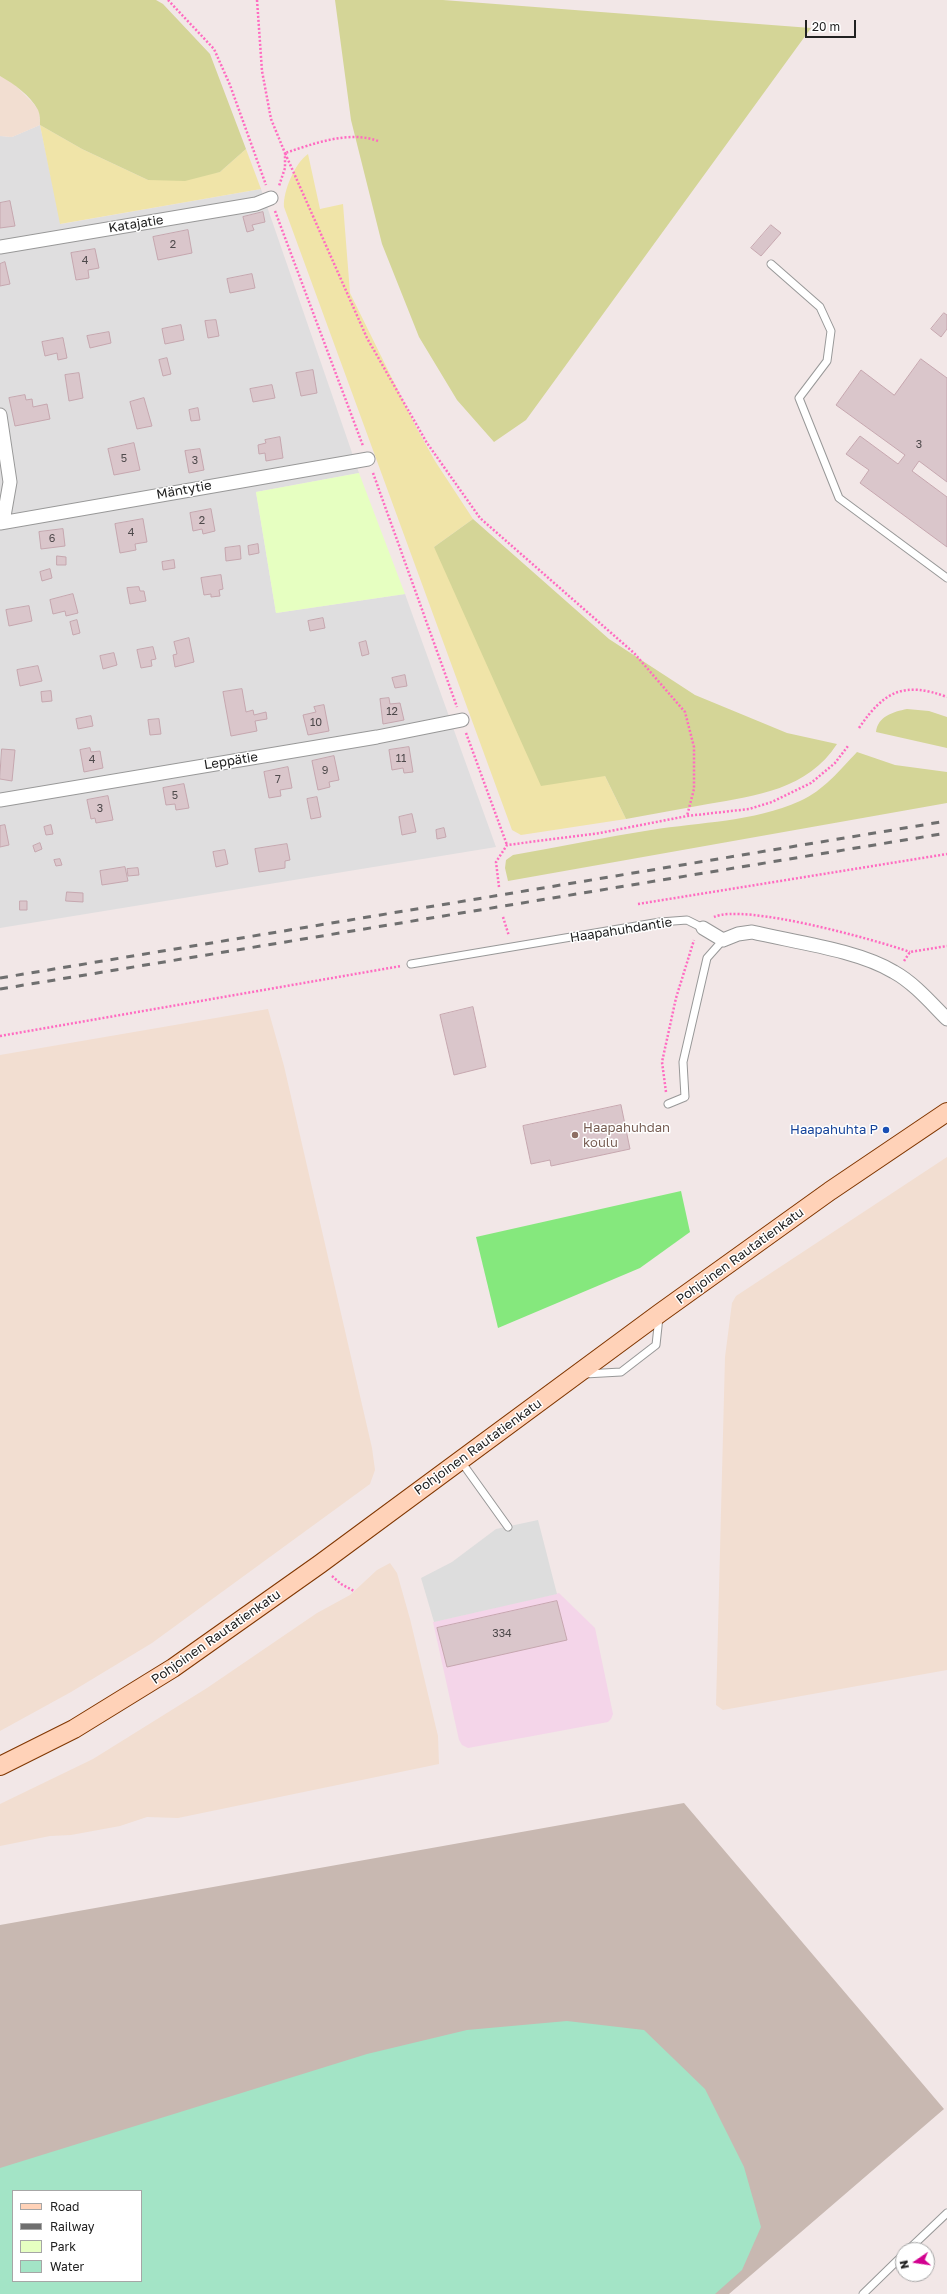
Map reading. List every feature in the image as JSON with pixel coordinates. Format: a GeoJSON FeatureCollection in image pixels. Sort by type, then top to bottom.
{"type":"FeatureCollection","features":[{"type":"Feature","properties":{"kind":"street","name":"Katajatie"},"geometry":{"type":"LineString","coordinates":[[0,247],[256,204],[271,198]]}},
{"type":"Feature","properties":{"kind":"street"},"geometry":{"type":"LineString","coordinates":[[0,415],[10,482],[2,523]]}},
{"type":"Feature","properties":{"kind":"street","name":"Mäntytie"},"geometry":{"type":"LineString","coordinates":[[2,523],[368,459]]}},
{"type":"Feature","properties":{"kind":"street","name":"Leppätie"},"geometry":{"type":"LineString","coordinates":[[0,800],[377,737],[462,720]]}},
{"type":"Feature","properties":{"kind":"street","name":"Haapahuhdantie"},"geometry":{"type":"LineString","coordinates":[[703,928],[723,940]]}},
{"type":"Feature","properties":{"kind":"street"},"geometry":{"type":"LineString","coordinates":[[723,940],[752,932],[862,957],[896,972],[923,994],[947,1019]]}},
{"type":"Feature","properties":{"kind":"street","name":"Pohjoinen Rautatienkatu"},"geometry":{"type":"LineString","coordinates":[[0,1766],[74,1729],[173,1668],[320,1564],[660,1313],[830,1191],[947,1112]]}},
{"type":"Feature","properties":{"kind":"lane"},"geometry":{"type":"LineString","coordinates":[[771,264],[820,307],[831,331],[827,361],[799,398],[839,498],[947,578]]}},
{"type":"Feature","properties":{"kind":"lane","name":"Haapahuhdantie"},"geometry":{"type":"LineString","coordinates":[[411,964],[660,922],[687,920],[703,928]]}},
{"type":"Feature","properties":{"kind":"lane"},"geometry":{"type":"LineString","coordinates":[[668,1104],[685,1097],[683,1062],[707,958],[723,940]]}},
{"type":"Feature","properties":{"kind":"lane"},"geometry":{"type":"LineString","coordinates":[[577,1374],[621,1372],[656,1345],[660,1313]]}},
{"type":"Feature","properties":{"kind":"lane"},"geometry":{"type":"LineString","coordinates":[[460,1460],[508,1527]]}},
{"type":"Feature","properties":{"kind":"lane"},"geometry":{"type":"LineString","coordinates":[[916,2242],[947,2213]]}},
{"type":"Feature","properties":{"kind":"lane"},"geometry":{"type":"LineString","coordinates":[[864,2294],[895,2262]]}},
{"type":"Feature","properties":{"kind":"path"},"geometry":{"type":"LineString","coordinates":[[168,0],[214,49],[230,85],[368,459],[507,845]]}},
{"type":"Feature","properties":{"kind":"path"},"geometry":{"type":"LineString","coordinates":[[257,0],[262,71],[271,119],[367,338],[428,443],[480,518],[634,653],[685,712],[694,754],[694,789],[686,816]]}},
{"type":"Feature","properties":{"kind":"path"},"geometry":{"type":"LineString","coordinates":[[285,153],[336,140],[366,137],[378,141]]}},
{"type":"Feature","properties":{"kind":"path"},"geometry":{"type":"LineString","coordinates":[[271,198],[280,184],[285,168],[285,153]]}},
{"type":"Feature","properties":{"kind":"path"},"geometry":{"type":"LineString","coordinates":[[859,728],[874,708],[897,693],[918,688],[947,697]]}},
{"type":"Feature","properties":{"kind":"path"},"geometry":{"type":"LineString","coordinates":[[499,887],[496,862],[507,845],[600,833],[686,816],[750,809],[772,802],[797,791],[819,777],[835,763],[848,746]]}},
{"type":"Feature","properties":{"kind":"path"},"geometry":{"type":"LineString","coordinates":[[638,904],[947,854]]}},
{"type":"Feature","properties":{"kind":"path"},"geometry":{"type":"LineString","coordinates":[[503,916],[512,948]]}},
{"type":"Feature","properties":{"kind":"path"},"geometry":{"type":"LineString","coordinates":[[668,1104],[662,1062],[676,998],[694,940],[703,928]]}},
{"type":"Feature","properties":{"kind":"path"},"geometry":{"type":"LineString","coordinates":[[896,972],[910,952],[947,946]]}},
{"type":"Feature","properties":{"kind":"path"},"geometry":{"type":"LineString","coordinates":[[0,1036],[411,964]]}},
{"type":"Feature","properties":{"kind":"path"},"geometry":{"type":"LineString","coordinates":[[320,1564],[341,1584],[354,1592]]}},
{"type":"Feature","properties":{"kind":"shaded area"},"geometry":{"type":"Polygon","coordinates":[[[0,0],[156,0],[163,4],[210,54],[246,149],[220,172],[185,181],[148,180],[82,149],[40,125],[39,112],[31,99],[16,86],[0,76],[0,0]]]}},
{"type":"Feature","properties":{"kind":"shaded area"},"geometry":{"type":"Polygon","coordinates":[[[335,0],[443,0],[811,28],[526,420],[494,442],[457,400],[419,337],[382,244],[351,120],[335,0]]]}},
{"type":"Feature","properties":{"kind":"shaded area"},"geometry":{"type":"Polygon","coordinates":[[[0,76],[14,84],[33,103],[39,111],[40,125],[12,137],[0,136],[0,76]]]}},
{"type":"Feature","properties":{"kind":"shaded area"},"geometry":{"type":"Polygon","coordinates":[[[40,125],[61,224],[261,189],[359,473],[256,492],[276,613],[405,594],[496,847],[0,928],[0,136],[12,137],[40,125]]]}},
{"type":"Feature","properties":{"kind":"shaded area"},"geometry":{"type":"Polygon","coordinates":[[[40,125],[82,149],[148,180],[220,172],[246,149],[261,189],[60,224],[40,125]]]}},
{"type":"Feature","properties":{"kind":"shaded area"},"geometry":{"type":"Polygon","coordinates":[[[308,154],[320,209],[343,204],[350,293],[416,427],[435,461],[473,519],[434,547],[605,776],[626,819],[521,835],[512,830],[284,207],[284,200],[294,171],[303,158],[308,154]]]}},
{"type":"Feature","properties":{"kind":"shaded area"},"geometry":{"type":"Polygon","coordinates":[[[473,519],[609,639],[695,695],[787,733],[837,744],[825,759],[811,771],[796,781],[780,788],[744,798],[626,819],[605,776],[541,786],[434,547],[473,519]]]}},
{"type":"Feature","properties":{"kind":"shaded area"},"geometry":{"type":"Polygon","coordinates":[[[907,709],[929,711],[947,717],[947,748],[876,732],[877,727],[883,718],[892,713],[907,709]]]}},
{"type":"Feature","properties":{"kind":"shaded area"},"geometry":{"type":"Polygon","coordinates":[[[857,752],[895,765],[947,772],[947,803],[508,881],[505,868],[506,860],[513,855],[670,827],[745,817],[782,808],[800,801],[816,792],[831,780],[857,752]]]}},
{"type":"Feature","properties":{"kind":"shaded area"},"geometry":{"type":"Polygon","coordinates":[[[268,1009],[284,1066],[372,1448],[375,1470],[370,1484],[152,1643],[71,1692],[0,1731],[0,1055],[268,1009]]]}},
{"type":"Feature","properties":{"kind":"shaded area"},"geometry":{"type":"Polygon","coordinates":[[[947,1157],[947,1670],[723,1710],[716,1705],[725,1357],[732,1303],[736,1296],[947,1157]]]}},
{"type":"Feature","properties":{"kind":"shaded area"},"geometry":{"type":"Polygon","coordinates":[[[538,1520],[557,1594],[434,1622],[421,1578],[452,1562],[496,1529],[538,1520]]]}},
{"type":"Feature","properties":{"kind":"shaded area"},"geometry":{"type":"Polygon","coordinates":[[[390,1563],[397,1573],[410,1619],[438,1736],[439,1764],[178,1818],[147,1817],[120,1826],[71,1835],[50,1836],[0,1846],[0,1804],[93,1759],[207,1688],[317,1613],[350,1595],[377,1570],[390,1563]]]}},
{"type":"Feature","properties":{"kind":"shaded area"},"geometry":{"type":"Polygon","coordinates":[[[559,1593],[595,1628],[613,1714],[611,1719],[608,1722],[468,1748],[462,1745],[459,1740],[433,1622],[559,1593]]]}},
{"type":"Feature","properties":{"kind":"shaded area"},"geometry":{"type":"Polygon","coordinates":[[[684,1803],[944,2109],[729,2294],[0,2294],[0,1925],[684,1803]]]}},
{"type":"Feature","properties":{"kind":"green space"},"geometry":{"type":"Polygon","coordinates":[[[359,473],[405,594],[276,613],[256,492],[359,473]]]}},
{"type":"Feature","properties":{"kind":"green space"},"geometry":{"type":"Polygon","coordinates":[[[681,1191],[690,1232],[640,1268],[498,1328],[476,1237],[681,1191]]]}},
{"type":"Feature","properties":{"kind":"water"},"geometry":{"type":"Polygon","coordinates":[[[567,2021],[644,2030],[705,2089],[744,2167],[761,2227],[742,2270],[715,2294],[0,2294],[0,2168],[367,2054],[467,2030],[567,2021]]]}},
{"type":"Feature","properties":{"kind":"building"},"geometry":{"type":"Polygon","coordinates":[[[10,201],[15,226],[0,228],[0,203],[10,201]]]}},
{"type":"Feature","properties":{"kind":"building"},"geometry":{"type":"Polygon","coordinates":[[[263,212],[265,222],[252,225],[254,230],[247,232],[243,217],[263,212]]]}},
{"type":"Feature","properties":{"kind":"building"},"geometry":{"type":"Polygon","coordinates":[[[771,225],[781,233],[761,256],[751,248],[771,225]]]}},
{"type":"Feature","properties":{"kind":"building"},"geometry":{"type":"Polygon","coordinates":[[[188,230],[192,253],[158,260],[153,237],[188,230]]]}},
{"type":"Feature","properties":{"kind":"building"},"geometry":{"type":"Polygon","coordinates":[[[95,249],[99,268],[88,270],[89,278],[76,280],[71,253],[95,249]]]}},
{"type":"Feature","properties":{"kind":"building"},"geometry":{"type":"Polygon","coordinates":[[[5,262],[10,284],[0,286],[0,264],[5,262]]]}},
{"type":"Feature","properties":{"kind":"building"},"geometry":{"type":"Polygon","coordinates":[[[252,274],[255,288],[230,293],[227,279],[252,274]]]}},
{"type":"Feature","properties":{"kind":"building"},"geometry":{"type":"Polygon","coordinates":[[[944,313],[947,315],[947,329],[941,337],[931,329],[944,313]]]}},
{"type":"Feature","properties":{"kind":"building"},"geometry":{"type":"Polygon","coordinates":[[[216,320],[219,336],[208,338],[205,321],[216,320]]]}},
{"type":"Feature","properties":{"kind":"building"},"geometry":{"type":"Polygon","coordinates":[[[181,325],[184,340],[165,344],[162,329],[181,325]]]}},
{"type":"Feature","properties":{"kind":"building"},"geometry":{"type":"Polygon","coordinates":[[[109,332],[111,343],[90,348],[87,336],[109,332]]]}},
{"type":"Feature","properties":{"kind":"building"},"geometry":{"type":"Polygon","coordinates":[[[63,338],[67,358],[58,360],[57,353],[45,356],[42,342],[63,338]]]}},
{"type":"Feature","properties":{"kind":"building"},"geometry":{"type":"Polygon","coordinates":[[[167,358],[171,374],[163,376],[159,360],[167,358]]]}},
{"type":"Feature","properties":{"kind":"building"},"geometry":{"type":"Polygon","coordinates":[[[921,359],[947,378],[947,482],[919,461],[912,471],[947,497],[947,547],[860,483],[869,470],[846,454],[860,436],[898,464],[905,455],[836,405],[861,370],[894,395],[921,359]]]}},
{"type":"Feature","properties":{"kind":"building"},"geometry":{"type":"Polygon","coordinates":[[[313,370],[317,393],[301,396],[296,373],[313,370]]]}},
{"type":"Feature","properties":{"kind":"building"},"geometry":{"type":"Polygon","coordinates":[[[79,373],[83,398],[69,401],[65,375],[79,373]]]}},
{"type":"Feature","properties":{"kind":"building"},"geometry":{"type":"Polygon","coordinates":[[[272,385],[275,398],[253,402],[250,389],[272,385]]]}},
{"type":"Feature","properties":{"kind":"building"},"geometry":{"type":"Polygon","coordinates":[[[25,395],[26,400],[32,399],[33,407],[47,404],[50,419],[15,426],[9,398],[25,395]]]}},
{"type":"Feature","properties":{"kind":"building"},"geometry":{"type":"Polygon","coordinates":[[[144,398],[152,426],[137,429],[130,402],[144,398]]]}},
{"type":"Feature","properties":{"kind":"building"},"geometry":{"type":"Polygon","coordinates":[[[198,408],[200,420],[191,421],[189,410],[198,408]]]}},
{"type":"Feature","properties":{"kind":"building"},"geometry":{"type":"Polygon","coordinates":[[[280,437],[283,458],[266,461],[265,453],[259,454],[258,445],[266,443],[265,440],[280,437]]]}},
{"type":"Feature","properties":{"kind":"building"},"geometry":{"type":"Polygon","coordinates":[[[134,443],[140,470],[114,475],[108,449],[134,443]]]}},
{"type":"Feature","properties":{"kind":"building"},"geometry":{"type":"Polygon","coordinates":[[[200,449],[204,470],[189,473],[185,451],[200,449]]]}},
{"type":"Feature","properties":{"kind":"building"},"geometry":{"type":"Polygon","coordinates":[[[211,509],[215,531],[203,534],[202,529],[193,531],[190,513],[211,509]]]}},
{"type":"Feature","properties":{"kind":"building"},"geometry":{"type":"Polygon","coordinates":[[[143,519],[147,542],[135,544],[136,550],[120,553],[115,524],[143,519]]]}},
{"type":"Feature","properties":{"kind":"building"},"geometry":{"type":"Polygon","coordinates":[[[63,529],[65,546],[41,549],[39,532],[63,529]]]}},
{"type":"Feature","properties":{"kind":"building"},"geometry":{"type":"Polygon","coordinates":[[[258,544],[259,553],[249,555],[248,546],[258,544]]]}},
{"type":"Feature","properties":{"kind":"building"},"geometry":{"type":"Polygon","coordinates":[[[240,546],[241,559],[226,561],[225,548],[240,546]]]}},
{"type":"Feature","properties":{"kind":"building"},"geometry":{"type":"Polygon","coordinates":[[[57,556],[66,557],[66,565],[57,565],[57,556]]]}},
{"type":"Feature","properties":{"kind":"building"},"geometry":{"type":"Polygon","coordinates":[[[174,560],[175,568],[163,570],[162,562],[174,560]]]}},
{"type":"Feature","properties":{"kind":"building"},"geometry":{"type":"Polygon","coordinates":[[[50,569],[52,578],[42,581],[40,572],[50,569]]]}},
{"type":"Feature","properties":{"kind":"building"},"geometry":{"type":"Polygon","coordinates":[[[221,575],[223,589],[219,590],[220,596],[211,597],[211,594],[204,595],[201,578],[221,575]]]}},
{"type":"Feature","properties":{"kind":"building"},"geometry":{"type":"Polygon","coordinates":[[[139,587],[140,591],[144,591],[146,601],[130,604],[127,588],[139,587]]]}},
{"type":"Feature","properties":{"kind":"building"},"geometry":{"type":"Polygon","coordinates":[[[73,594],[78,613],[66,616],[65,611],[53,614],[50,600],[73,594]]]}},
{"type":"Feature","properties":{"kind":"building"},"geometry":{"type":"Polygon","coordinates":[[[29,606],[32,621],[9,626],[6,610],[29,606]]]}},
{"type":"Feature","properties":{"kind":"building"},"geometry":{"type":"Polygon","coordinates":[[[323,618],[325,628],[310,631],[308,621],[323,618]]]}},
{"type":"Feature","properties":{"kind":"building"},"geometry":{"type":"Polygon","coordinates":[[[77,620],[80,633],[73,635],[70,622],[77,620]]]}},
{"type":"Feature","properties":{"kind":"building"},"geometry":{"type":"Polygon","coordinates":[[[189,638],[194,662],[175,667],[173,655],[177,654],[174,642],[189,638]]]}},
{"type":"Feature","properties":{"kind":"building"},"geometry":{"type":"Polygon","coordinates":[[[366,641],[369,654],[362,656],[359,643],[366,641]]]}},
{"type":"Feature","properties":{"kind":"building"},"geometry":{"type":"Polygon","coordinates":[[[153,647],[156,659],[151,660],[152,666],[141,668],[137,650],[153,647]]]}},
{"type":"Feature","properties":{"kind":"building"},"geometry":{"type":"Polygon","coordinates":[[[114,653],[117,665],[103,669],[100,656],[114,653]]]}},
{"type":"Feature","properties":{"kind":"building"},"geometry":{"type":"Polygon","coordinates":[[[38,666],[42,681],[20,686],[17,670],[38,666]]]}},
{"type":"Feature","properties":{"kind":"building"},"geometry":{"type":"Polygon","coordinates":[[[405,675],[407,686],[395,688],[392,678],[405,675]]]}},
{"type":"Feature","properties":{"kind":"building"},"geometry":{"type":"Polygon","coordinates":[[[242,689],[246,712],[253,710],[254,715],[266,712],[267,719],[255,721],[257,731],[231,736],[223,692],[242,689]]]}},
{"type":"Feature","properties":{"kind":"building"},"geometry":{"type":"Polygon","coordinates":[[[51,691],[52,701],[42,702],[41,692],[51,691]]]}},
{"type":"Feature","properties":{"kind":"building"},"geometry":{"type":"Polygon","coordinates":[[[389,698],[390,704],[400,703],[404,720],[383,724],[380,699],[389,698]]]}},
{"type":"Feature","properties":{"kind":"building"},"geometry":{"type":"Polygon","coordinates":[[[324,705],[329,731],[308,735],[303,715],[316,712],[314,707],[324,705]]]}},
{"type":"Feature","properties":{"kind":"building"},"geometry":{"type":"Polygon","coordinates":[[[91,716],[93,726],[78,729],[76,719],[91,716]]]}},
{"type":"Feature","properties":{"kind":"building"},"geometry":{"type":"Polygon","coordinates":[[[159,719],[161,734],[150,735],[148,720],[159,719]]]}},
{"type":"Feature","properties":{"kind":"building"},"geometry":{"type":"Polygon","coordinates":[[[409,747],[413,772],[404,773],[403,768],[392,770],[389,750],[409,747]]]}},
{"type":"Feature","properties":{"kind":"building"},"geometry":{"type":"Polygon","coordinates":[[[90,748],[91,752],[100,751],[103,768],[84,772],[80,750],[90,748]]]}},
{"type":"Feature","properties":{"kind":"building"},"geometry":{"type":"Polygon","coordinates":[[[2,749],[15,750],[12,781],[0,779],[2,749]]]}},
{"type":"Feature","properties":{"kind":"building"},"geometry":{"type":"Polygon","coordinates":[[[334,756],[339,780],[329,782],[330,787],[318,790],[312,761],[334,756]]]}},
{"type":"Feature","properties":{"kind":"building"},"geometry":{"type":"Polygon","coordinates":[[[288,767],[292,788],[280,790],[281,796],[269,798],[264,772],[288,767]]]}},
{"type":"Feature","properties":{"kind":"building"},"geometry":{"type":"Polygon","coordinates":[[[184,784],[189,808],[176,810],[175,804],[166,805],[163,788],[184,784]]]}},
{"type":"Feature","properties":{"kind":"building"},"geometry":{"type":"Polygon","coordinates":[[[108,796],[113,820],[96,823],[95,818],[91,819],[87,800],[108,796]]]}},
{"type":"Feature","properties":{"kind":"building"},"geometry":{"type":"Polygon","coordinates":[[[317,797],[321,817],[311,819],[307,799],[317,797]]]}},
{"type":"Feature","properties":{"kind":"building"},"geometry":{"type":"Polygon","coordinates":[[[412,814],[416,832],[402,835],[399,817],[412,814]]]}},
{"type":"Feature","properties":{"kind":"building"},"geometry":{"type":"Polygon","coordinates":[[[5,825],[9,845],[0,847],[0,826],[5,825]]]}},
{"type":"Feature","properties":{"kind":"building"},"geometry":{"type":"Polygon","coordinates":[[[51,825],[53,834],[46,835],[44,827],[51,825]]]}},
{"type":"Feature","properties":{"kind":"building"},"geometry":{"type":"Polygon","coordinates":[[[444,828],[446,837],[437,839],[436,830],[444,828]]]}},
{"type":"Feature","properties":{"kind":"building"},"geometry":{"type":"Polygon","coordinates":[[[40,843],[42,849],[35,852],[33,846],[40,843]]]}},
{"type":"Feature","properties":{"kind":"building"},"geometry":{"type":"Polygon","coordinates":[[[287,844],[290,860],[285,861],[285,868],[259,872],[255,849],[287,844]]]}},
{"type":"Feature","properties":{"kind":"building"},"geometry":{"type":"Polygon","coordinates":[[[225,850],[228,864],[216,867],[213,852],[225,850]]]}},
{"type":"Feature","properties":{"kind":"building"},"geometry":{"type":"Polygon","coordinates":[[[60,859],[62,865],[56,866],[54,860],[60,859]]]}},
{"type":"Feature","properties":{"kind":"building"},"geometry":{"type":"Polygon","coordinates":[[[125,867],[128,881],[102,885],[100,871],[125,867]]]}},
{"type":"Feature","properties":{"kind":"building"},"geometry":{"type":"Polygon","coordinates":[[[138,868],[139,875],[128,876],[127,869],[138,868]]]}},
{"type":"Feature","properties":{"kind":"building"},"geometry":{"type":"Polygon","coordinates":[[[67,892],[83,893],[83,902],[66,901],[67,892]]]}},
{"type":"Feature","properties":{"kind":"building"},"geometry":{"type":"Polygon","coordinates":[[[20,901],[27,901],[27,910],[20,910],[20,901]]]}},
{"type":"Feature","properties":{"kind":"building"},"geometry":{"type":"Polygon","coordinates":[[[473,1007],[486,1067],[454,1075],[440,1015],[473,1007]]]}},
{"type":"Feature","properties":{"kind":"building"},"geometry":{"type":"Polygon","coordinates":[[[621,1105],[630,1149],[551,1166],[550,1160],[531,1164],[523,1126],[621,1105]]]}},
{"type":"Feature","properties":{"kind":"building"},"geometry":{"type":"Polygon","coordinates":[[[557,1601],[567,1640],[447,1667],[437,1628],[557,1601]]]}},
{"type":"Feature","properties":{"kind":"railway"},"geometry":{"type":"LineString","coordinates":[[0,978],[947,821]]}},
{"type":"Feature","properties":{"kind":"railway"},"geometry":{"type":"LineString","coordinates":[[0,989],[947,833]]}},
{"type":"Feature","properties":{"kind":"place","name":"Haapahuhta P"},"geometry":{"type":"Point","coordinates":[886,1130]}},
{"type":"Feature","properties":{"kind":"place","name":"Haapahuhdan koulu"},"geometry":{"type":"Point","coordinates":[575,1135]}}]}
